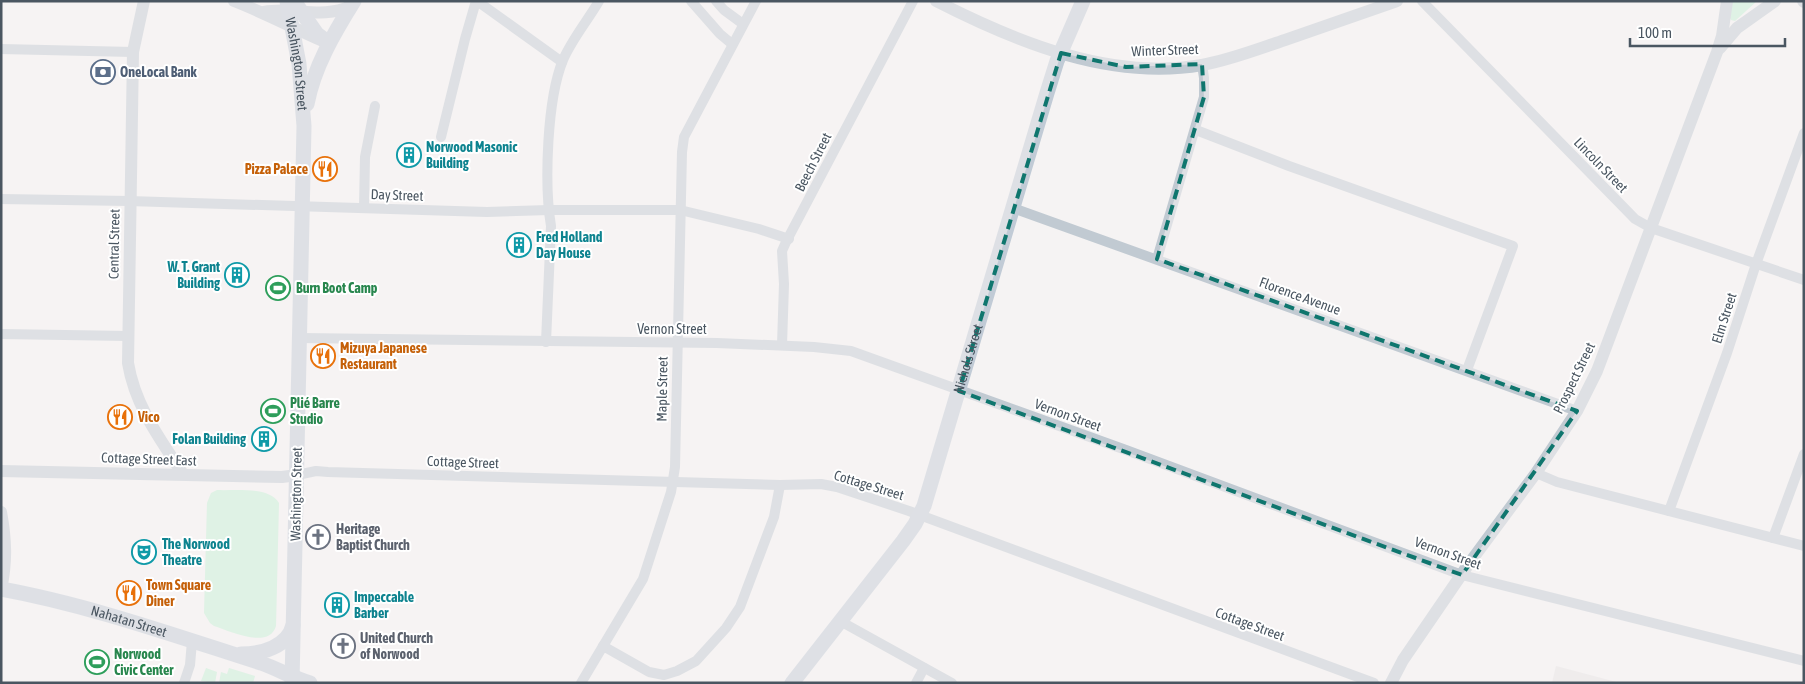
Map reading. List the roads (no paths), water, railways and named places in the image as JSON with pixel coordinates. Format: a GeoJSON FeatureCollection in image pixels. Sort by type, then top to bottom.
{"type":"FeatureCollection","features":[{"type":"Feature","properties":{"kind":"main road","name":"Nichols Street"},"geometry":{"type":"LineString","coordinates":[[792,683],[903,541],[920,516],[1047,93],[1061,53],[1083,1]]}},
{"type":"Feature","properties":{"kind":"main road"},"geometry":{"type":"LineString","coordinates":[[329,43],[352,3]]}},
{"type":"Feature","properties":{"kind":"main road","name":"Washington Street"},"geometry":{"type":"LineString","coordinates":[[292,679],[304,126],[301,80],[293,28],[293,6]]}},
{"type":"Feature","properties":{"kind":"main road","name":"Washington Street"},"geometry":{"type":"LineString","coordinates":[[293,6],[317,34],[329,43],[308,97],[304,126]]}},
{"type":"Feature","properties":{"kind":"main road","name":"Nahatan Street"},"geometry":{"type":"LineString","coordinates":[[1,589],[72,605],[192,641],[275,668],[292,679],[310,683]]}},
{"type":"Feature","properties":{"kind":"main road"},"geometry":{"type":"LineString","coordinates":[[230,654],[252,654],[271,649],[287,638],[292,632],[293,624]]}},
{"type":"Feature","properties":{"kind":"street","name":"Central Street"},"geometry":{"type":"LineString","coordinates":[[144,1],[133,52],[129,201],[128,363],[130,377],[142,408],[183,474]]}},
{"type":"Feature","properties":{"kind":"street"},"geometry":{"type":"LineString","coordinates":[[234,1],[264,12],[275,20],[329,43]]}},
{"type":"Feature","properties":{"kind":"street"},"geometry":{"type":"LineString","coordinates":[[441,137],[476,1],[562,62]]}},
{"type":"Feature","properties":{"kind":"street"},"geometry":{"type":"LineString","coordinates":[[546,342],[551,226],[549,210],[549,148],[553,98],[562,62],[599,1]]}},
{"type":"Feature","properties":{"kind":"street"},"geometry":{"type":"LineString","coordinates":[[691,1],[720,34],[732,44]]}},
{"type":"Feature","properties":{"kind":"street"},"geometry":{"type":"LineString","coordinates":[[716,1],[724,10],[743,24]]}},
{"type":"Feature","properties":{"kind":"street","name":"Maple Street"},"geometry":{"type":"LineString","coordinates":[[581,683],[642,579],[674,481],[676,343],[684,138],[756,1]]}},
{"type":"Feature","properties":{"kind":"street","name":"Beech Street"},"geometry":{"type":"LineString","coordinates":[[782,345],[784,284],[782,251],[913,1]]}},
{"type":"Feature","properties":{"kind":"street","name":"Winter Street"},"geometry":{"type":"LineString","coordinates":[[936,1],[1000,32],[1061,53],[1107,64],[1135,68],[1164,68],[1202,64],[1241,55],[1397,1]]}},
{"type":"Feature","properties":{"kind":"street","name":"Lincoln Street"},"geometry":{"type":"LineString","coordinates":[[1422,1],[1531,111],[1629,214],[1642,224],[1804,280]]}},
{"type":"Feature","properties":{"kind":"street","name":"Prospect Street"},"geometry":{"type":"LineString","coordinates":[[1392,683],[1403,660],[1536,473],[1577,411],[1597,371],[1717,52],[1722,36],[1727,1]]}},
{"type":"Feature","properties":{"kind":"street","name":"Prospect Street"},"geometry":{"type":"LineString","coordinates":[[1717,52],[1737,28],[1774,1]]}},
{"type":"Feature","properties":{"kind":"street"},"geometry":{"type":"LineString","coordinates":[[264,12],[293,6],[325,14],[343,10],[352,3]]}},
{"type":"Feature","properties":{"kind":"street"},"geometry":{"type":"LineString","coordinates":[[1,50],[133,52]]}},
{"type":"Feature","properties":{"kind":"street"},"geometry":{"type":"LineString","coordinates":[[1157,259],[1196,130],[1204,97],[1202,64]]}},
{"type":"Feature","properties":{"kind":"street"},"geometry":{"type":"LineString","coordinates":[[364,208],[366,156],[375,106]]}},
{"type":"Feature","properties":{"kind":"street"},"geometry":{"type":"LineString","coordinates":[[1196,130],[1289,166],[1513,246],[1467,370]]}},
{"type":"Feature","properties":{"kind":"street","name":"Elm Street"},"geometry":{"type":"LineString","coordinates":[[1669,511],[1804,133]]}},
{"type":"Feature","properties":{"kind":"street","name":"Day Street"},"geometry":{"type":"LineString","coordinates":[[1,199],[487,212],[680,210],[759,229],[788,239]]}},
{"type":"Feature","properties":{"kind":"street","name":"Florence Avenue"},"geometry":{"type":"LineString","coordinates":[[1013,208],[1577,411]]}},
{"type":"Feature","properties":{"kind":"street"},"geometry":{"type":"LineString","coordinates":[[1,334],[128,336]]}},
{"type":"Feature","properties":{"kind":"street","name":"Vernon Street"},"geometry":{"type":"LineString","coordinates":[[299,338],[782,345],[814,346],[851,352],[1171,467],[1462,575],[1804,662]]}},
{"type":"Feature","properties":{"kind":"street"},"geometry":{"type":"LineString","coordinates":[[1773,538],[1804,454]]}},
{"type":"Feature","properties":{"kind":"street","name":"Cottage Street East"},"geometry":{"type":"LineString","coordinates":[[1,471],[278,477],[297,475]]}},
{"type":"Feature","properties":{"kind":"street","name":"Cottage Street"},"geometry":{"type":"LineString","coordinates":[[297,475],[316,471],[780,485],[821,484],[860,494],[1374,683]]}},
{"type":"Feature","properties":{"kind":"street"},"geometry":{"type":"LineString","coordinates":[[1536,473],[1557,482],[1804,546]]}},
{"type":"Feature","properties":{"kind":"street"},"geometry":{"type":"LineString","coordinates":[[603,646],[649,672],[664,675],[677,671],[696,661],[726,628],[740,607],[774,518],[780,485]]}},
{"type":"Feature","properties":{"kind":"street"},"geometry":{"type":"LineString","coordinates":[[1,512],[5,534],[6,557],[6,571],[1,589]]}},
{"type":"Feature","properties":{"kind":"street"},"geometry":{"type":"LineString","coordinates":[[840,621],[952,683]]}},
{"type":"Feature","properties":{"kind":"street"},"geometry":{"type":"LineString","coordinates":[[184,683],[190,665],[192,641]]}},
{"type":"Feature","properties":{"kind":"street"},"geometry":{"type":"LineString","coordinates":[[916,683],[924,668]]}},
{"type":"Feature","properties":{"kind":"place","name":"OneLocal Bank"},"geometry":{"type":"Point","coordinates":[103,72]}},
{"type":"Feature","properties":{"kind":"place","name":"Norwood Masonic Building"},"geometry":{"type":"Point","coordinates":[409,155]}},
{"type":"Feature","properties":{"kind":"place","name":"Pizza Palace"},"geometry":{"type":"Point","coordinates":[325,169]}},
{"type":"Feature","properties":{"kind":"place","name":"Fred Holland Day House"},"geometry":{"type":"Point","coordinates":[519,245]}},
{"type":"Feature","properties":{"kind":"place","name":"W. T. Grant Building"},"geometry":{"type":"Point","coordinates":[237,275]}},
{"type":"Feature","properties":{"kind":"place","name":"Burn Boot Camp"},"geometry":{"type":"Point","coordinates":[278,288]}},
{"type":"Feature","properties":{"kind":"place","name":"Mizuya Japanese Restaurant"},"geometry":{"type":"Point","coordinates":[323,356]}},
{"type":"Feature","properties":{"kind":"place","name":"Plié Barre Studio"},"geometry":{"type":"Point","coordinates":[273,411]}},
{"type":"Feature","properties":{"kind":"place","name":"Vico"},"geometry":{"type":"Point","coordinates":[120,417]}},
{"type":"Feature","properties":{"kind":"place","name":"Folan Building"},"geometry":{"type":"Point","coordinates":[264,439]}},
{"type":"Feature","properties":{"kind":"place","name":"Heritage Baptist Church"},"geometry":{"type":"Point","coordinates":[318,537]}},
{"type":"Feature","properties":{"kind":"place","name":"The Norwood Theatre"},"geometry":{"type":"Point","coordinates":[144,552]}},
{"type":"Feature","properties":{"kind":"place","name":"Town Square Diner"},"geometry":{"type":"Point","coordinates":[129,593]}},
{"type":"Feature","properties":{"kind":"place","name":"Impeccable Barber"},"geometry":{"type":"Point","coordinates":[337,605]}},
{"type":"Feature","properties":{"kind":"place","name":"United Church of Norwood"},"geometry":{"type":"Point","coordinates":[343,646]}},
{"type":"Feature","properties":{"kind":"place","name":"Norwood Civic Center"},"geometry":{"type":"Point","coordinates":[97,662]}}]}
